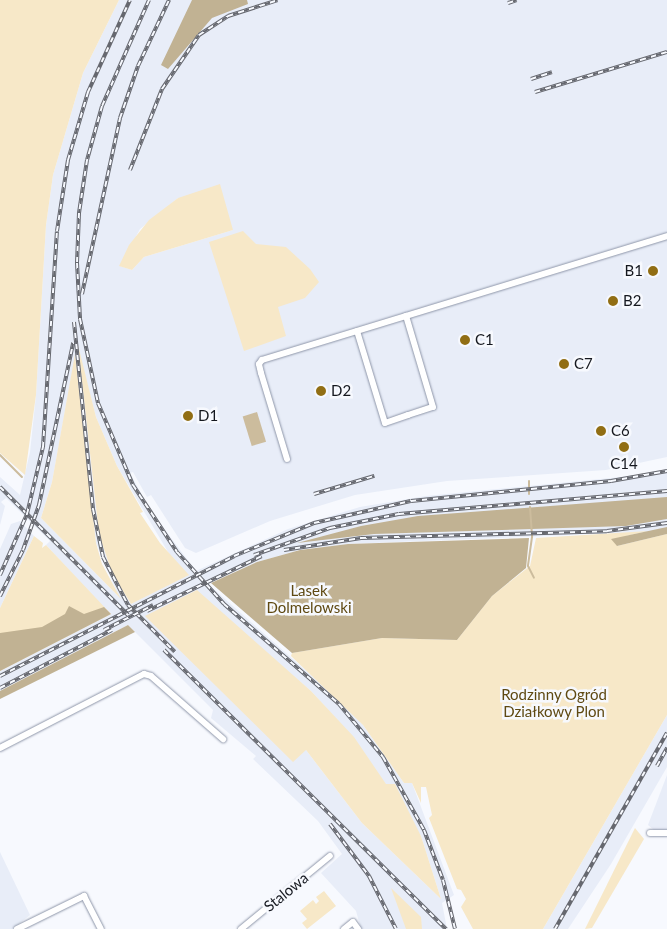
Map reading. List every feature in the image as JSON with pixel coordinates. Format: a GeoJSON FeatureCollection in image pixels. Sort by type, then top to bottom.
{"type":"FeatureCollection","features":[{"type":"Feature","properties":{"kind":"street"},"geometry":{"type":"LineString","coordinates":[[287,459],[259,364],[267,359],[667,236]]}},
{"type":"Feature","properties":{"kind":"street"},"geometry":{"type":"LineString","coordinates":[[357,331],[384,422],[408,415],[433,407],[406,316]]}},
{"type":"Feature","properties":{"kind":"street"},"geometry":{"type":"LineString","coordinates":[[0,748],[144,674],[151,676],[223,739]]}},
{"type":"Feature","properties":{"kind":"street"},"geometry":{"type":"LineString","coordinates":[[650,833],[667,833]]}},
{"type":"Feature","properties":{"kind":"street","name":"Stalowa"},"geometry":{"type":"LineString","coordinates":[[241,929],[330,856]]}},
{"type":"Feature","properties":{"kind":"street"},"geometry":{"type":"LineString","coordinates":[[17,929],[84,896],[101,929]]}},
{"type":"Feature","properties":{"kind":"street"},"geometry":{"type":"LineString","coordinates":[[344,929],[353,922],[358,929]]}},
{"type":"Feature","properties":{"kind":"shaded area"},"geometry":{"type":"Polygon","coordinates":[[[119,0],[667,0],[667,457],[606,470],[447,481],[355,495],[270,521],[196,553],[185,548],[151,495],[147,497],[133,472],[130,473],[150,510],[196,571],[288,529],[360,507],[426,496],[641,475],[667,469],[667,531],[348,544],[300,550],[257,562],[208,584],[337,698],[363,725],[404,783],[412,783],[454,895],[442,903],[447,929],[361,929],[356,911],[321,873],[342,854],[318,821],[253,759],[256,756],[211,718],[213,710],[128,625],[0,691],[0,671],[110,614],[46,545],[50,541],[6,498],[1,502],[5,506],[0,525],[0,477],[20,495],[30,452],[36,395],[46,225],[53,175],[83,73],[119,0]],[[178,198],[140,229],[120,266],[132,270],[144,257],[233,230],[178,198]],[[79,353],[99,534],[112,573],[131,604],[188,575],[171,557],[117,466],[96,417],[79,353]],[[75,357],[52,482],[41,518],[119,597],[96,543],[75,357]],[[146,616],[262,729],[306,750],[362,823],[441,899],[421,836],[353,737],[311,691],[227,619],[146,616]]]}},
{"type":"Feature","properties":{"kind":"shaded area"},"geometry":{"type":"Polygon","coordinates":[[[257,412],[266,442],[252,446],[243,416],[257,412]]]}},
{"type":"Feature","properties":{"kind":"shaded area"},"geometry":{"type":"Polygon","coordinates":[[[20,521],[34,536],[0,608],[0,549],[11,524],[20,521]]]}},
{"type":"Feature","properties":{"kind":"shaded area"},"geometry":{"type":"Polygon","coordinates":[[[667,715],[667,767],[611,864],[568,929],[543,929],[667,715]]]}},
{"type":"Feature","properties":{"kind":"shaded area"},"geometry":{"type":"Polygon","coordinates":[[[667,775],[667,830],[654,830],[648,825],[667,775]]]}},
{"type":"Feature","properties":{"kind":"shaded area"},"geometry":{"type":"Polygon","coordinates":[[[0,852],[30,915],[12,929],[0,929],[0,852]]]}},
{"type":"Feature","properties":{"kind":"green space"},"geometry":{"type":"Polygon","coordinates":[[[0,0],[119,0],[83,73],[53,175],[46,225],[36,395],[25,475],[0,453],[0,0]]]}},
{"type":"Feature","properties":{"kind":"green space"},"geometry":{"type":"Polygon","coordinates":[[[192,0],[247,0],[248,4],[212,18],[168,69],[161,65],[192,0]]]}},
{"type":"Feature","properties":{"kind":"green space"},"geometry":{"type":"Polygon","coordinates":[[[220,184],[233,230],[144,257],[132,270],[119,266],[129,245],[149,220],[178,198],[220,184]]]}},
{"type":"Feature","properties":{"kind":"green space"},"geometry":{"type":"Polygon","coordinates":[[[243,231],[256,244],[286,247],[310,269],[319,282],[305,298],[278,307],[286,336],[244,351],[209,242],[243,231]]]}},
{"type":"Feature","properties":{"kind":"green space"},"geometry":{"type":"Polygon","coordinates":[[[78,345],[96,417],[117,466],[143,512],[140,513],[160,543],[189,575],[131,604],[112,573],[99,534],[78,345]]]}},
{"type":"Feature","properties":{"kind":"green space"},"geometry":{"type":"Polygon","coordinates":[[[75,354],[96,543],[102,564],[121,599],[41,518],[52,482],[75,354]]]}},
{"type":"Feature","properties":{"kind":"green space"},"geometry":{"type":"Polygon","coordinates":[[[667,497],[667,519],[626,526],[374,534],[297,543],[361,526],[418,516],[667,497]]]}},
{"type":"Feature","properties":{"kind":"green space"},"geometry":{"type":"Polygon","coordinates":[[[667,527],[667,534],[617,546],[611,539],[667,527]]]}},
{"type":"Feature","properties":{"kind":"green space","name":"Rodzinny Ogród Działkowy Plon"},"geometry":{"type":"Polygon","coordinates":[[[648,531],[626,536],[617,546],[667,534],[667,715],[543,929],[473,929],[461,907],[466,899],[461,890],[457,889],[429,818],[432,815],[426,787],[421,787],[421,803],[412,783],[404,783],[363,725],[291,656],[292,653],[382,638],[457,640],[492,596],[530,566],[536,538],[648,531]]]}},
{"type":"Feature","properties":{"kind":"green space"},"geometry":{"type":"Polygon","coordinates":[[[34,536],[43,543],[42,548],[46,545],[111,614],[0,671],[0,608],[34,536]]]}},
{"type":"Feature","properties":{"kind":"green space","name":"Lasek Dolmelowski"},"geometry":{"type":"Polygon","coordinates":[[[529,538],[526,568],[492,596],[457,640],[382,638],[292,653],[211,583],[257,562],[300,550],[348,544],[529,538]]]}},
{"type":"Feature","properties":{"kind":"green space"},"geometry":{"type":"Polygon","coordinates":[[[197,590],[311,691],[354,737],[386,784],[395,784],[421,836],[441,899],[362,823],[306,750],[293,762],[145,616],[197,590]]]}},
{"type":"Feature","properties":{"kind":"green space"},"geometry":{"type":"Polygon","coordinates":[[[69,606],[84,614],[104,607],[111,614],[0,671],[0,633],[42,627],[65,614],[69,606]]]}},
{"type":"Feature","properties":{"kind":"green space"},"geometry":{"type":"Polygon","coordinates":[[[128,625],[135,632],[0,699],[0,691],[128,625]]]}},
{"type":"Feature","properties":{"kind":"green space"},"geometry":{"type":"Polygon","coordinates":[[[635,828],[644,839],[592,928],[585,929],[635,828]]]}},
{"type":"Feature","properties":{"kind":"green space"},"geometry":{"type":"Polygon","coordinates":[[[391,888],[421,917],[422,929],[406,929],[391,888]]]}},
{"type":"Feature","properties":{"kind":"green space"},"geometry":{"type":"Polygon","coordinates":[[[324,891],[336,906],[307,929],[302,923],[307,919],[300,911],[313,900],[316,904],[319,901],[316,897],[324,891]]]}},
{"type":"Feature","properties":{"kind":"waterway"},"geometry":{"type":"LineString","coordinates":[[0,455],[22,477]]}},
{"type":"Feature","properties":{"kind":"waterway"},"geometry":{"type":"LineString","coordinates":[[529,481],[529,487]]}},
{"type":"Feature","properties":{"kind":"waterway"},"geometry":{"type":"LineString","coordinates":[[530,507],[532,537],[528,566],[534,578]]}},
{"type":"Feature","properties":{"kind":"railway"},"geometry":{"type":"LineString","coordinates":[[0,575],[27,514],[43,447],[57,231],[68,160],[88,92],[130,0]]}},
{"type":"Feature","properties":{"kind":"railway"},"geometry":{"type":"LineString","coordinates":[[149,0],[102,106],[87,160],[79,213],[77,263],[80,319],[98,403],[133,485],[177,552],[224,604],[339,704],[383,757],[424,830],[443,880],[455,929]]}},
{"type":"Feature","properties":{"kind":"railway"},"geometry":{"type":"LineString","coordinates":[[82,294],[120,118],[138,66],[169,0]]}},
{"type":"Feature","properties":{"kind":"railway"},"geometry":{"type":"LineString","coordinates":[[130,170],[162,89],[199,35],[228,16],[278,0]]}},
{"type":"Feature","properties":{"kind":"railway"},"geometry":{"type":"LineString","coordinates":[[508,3],[517,0]]}},
{"type":"Feature","properties":{"kind":"railway"},"geometry":{"type":"LineString","coordinates":[[535,92],[667,52]]}},
{"type":"Feature","properties":{"kind":"railway"},"geometry":{"type":"LineString","coordinates":[[531,79],[552,72]]}},
{"type":"Feature","properties":{"kind":"railway"},"geometry":{"type":"LineString","coordinates":[[74,322],[93,509],[103,557],[128,605],[175,652]]}},
{"type":"Feature","properties":{"kind":"railway"},"geometry":{"type":"LineString","coordinates":[[0,596],[23,550],[39,505],[73,343]]}},
{"type":"Feature","properties":{"kind":"railway"},"geometry":{"type":"LineString","coordinates":[[0,676],[234,556],[314,523],[411,501],[611,481],[667,471]]}},
{"type":"Feature","properties":{"kind":"railway"},"geometry":{"type":"LineString","coordinates":[[314,494],[374,476]]}},
{"type":"Feature","properties":{"kind":"railway"},"geometry":{"type":"LineString","coordinates":[[0,487],[128,615]]}},
{"type":"Feature","properties":{"kind":"railway"},"geometry":{"type":"LineString","coordinates":[[254,555],[330,528],[399,514],[667,491]]}},
{"type":"Feature","properties":{"kind":"railway"},"geometry":{"type":"LineString","coordinates":[[284,550],[361,538],[607,531],[667,523]]}},
{"type":"Feature","properties":{"kind":"railway"},"geometry":{"type":"LineString","coordinates":[[147,611],[262,556]]}},
{"type":"Feature","properties":{"kind":"railway"},"geometry":{"type":"LineString","coordinates":[[104,630],[153,605]]}},
{"type":"Feature","properties":{"kind":"railway"},"geometry":{"type":"LineString","coordinates":[[0,688],[112,630]]}},
{"type":"Feature","properties":{"kind":"railway"},"geometry":{"type":"LineString","coordinates":[[164,650],[446,929]]}},
{"type":"Feature","properties":{"kind":"railway"},"geometry":{"type":"LineString","coordinates":[[555,929],[667,733]]}},
{"type":"Feature","properties":{"kind":"railway"},"geometry":{"type":"LineString","coordinates":[[657,766],[667,748]]}},
{"type":"Feature","properties":{"kind":"railway"},"geometry":{"type":"LineString","coordinates":[[330,824],[369,876],[396,929]]}},
{"type":"Feature","properties":{"kind":"place","name":"B1"},"geometry":{"type":"Point","coordinates":[653,271]}},
{"type":"Feature","properties":{"kind":"place","name":"B2"},"geometry":{"type":"Point","coordinates":[613,301]}},
{"type":"Feature","properties":{"kind":"place","name":"C1"},"geometry":{"type":"Point","coordinates":[465,340]}},
{"type":"Feature","properties":{"kind":"place","name":"C7"},"geometry":{"type":"Point","coordinates":[564,364]}},
{"type":"Feature","properties":{"kind":"place","name":"D2"},"geometry":{"type":"Point","coordinates":[321,391]}},
{"type":"Feature","properties":{"kind":"place","name":"D1"},"geometry":{"type":"Point","coordinates":[188,416]}},
{"type":"Feature","properties":{"kind":"place","name":"C6"},"geometry":{"type":"Point","coordinates":[601,431]}},
{"type":"Feature","properties":{"kind":"place","name":"C14"},"geometry":{"type":"Point","coordinates":[624,447]}}]}
